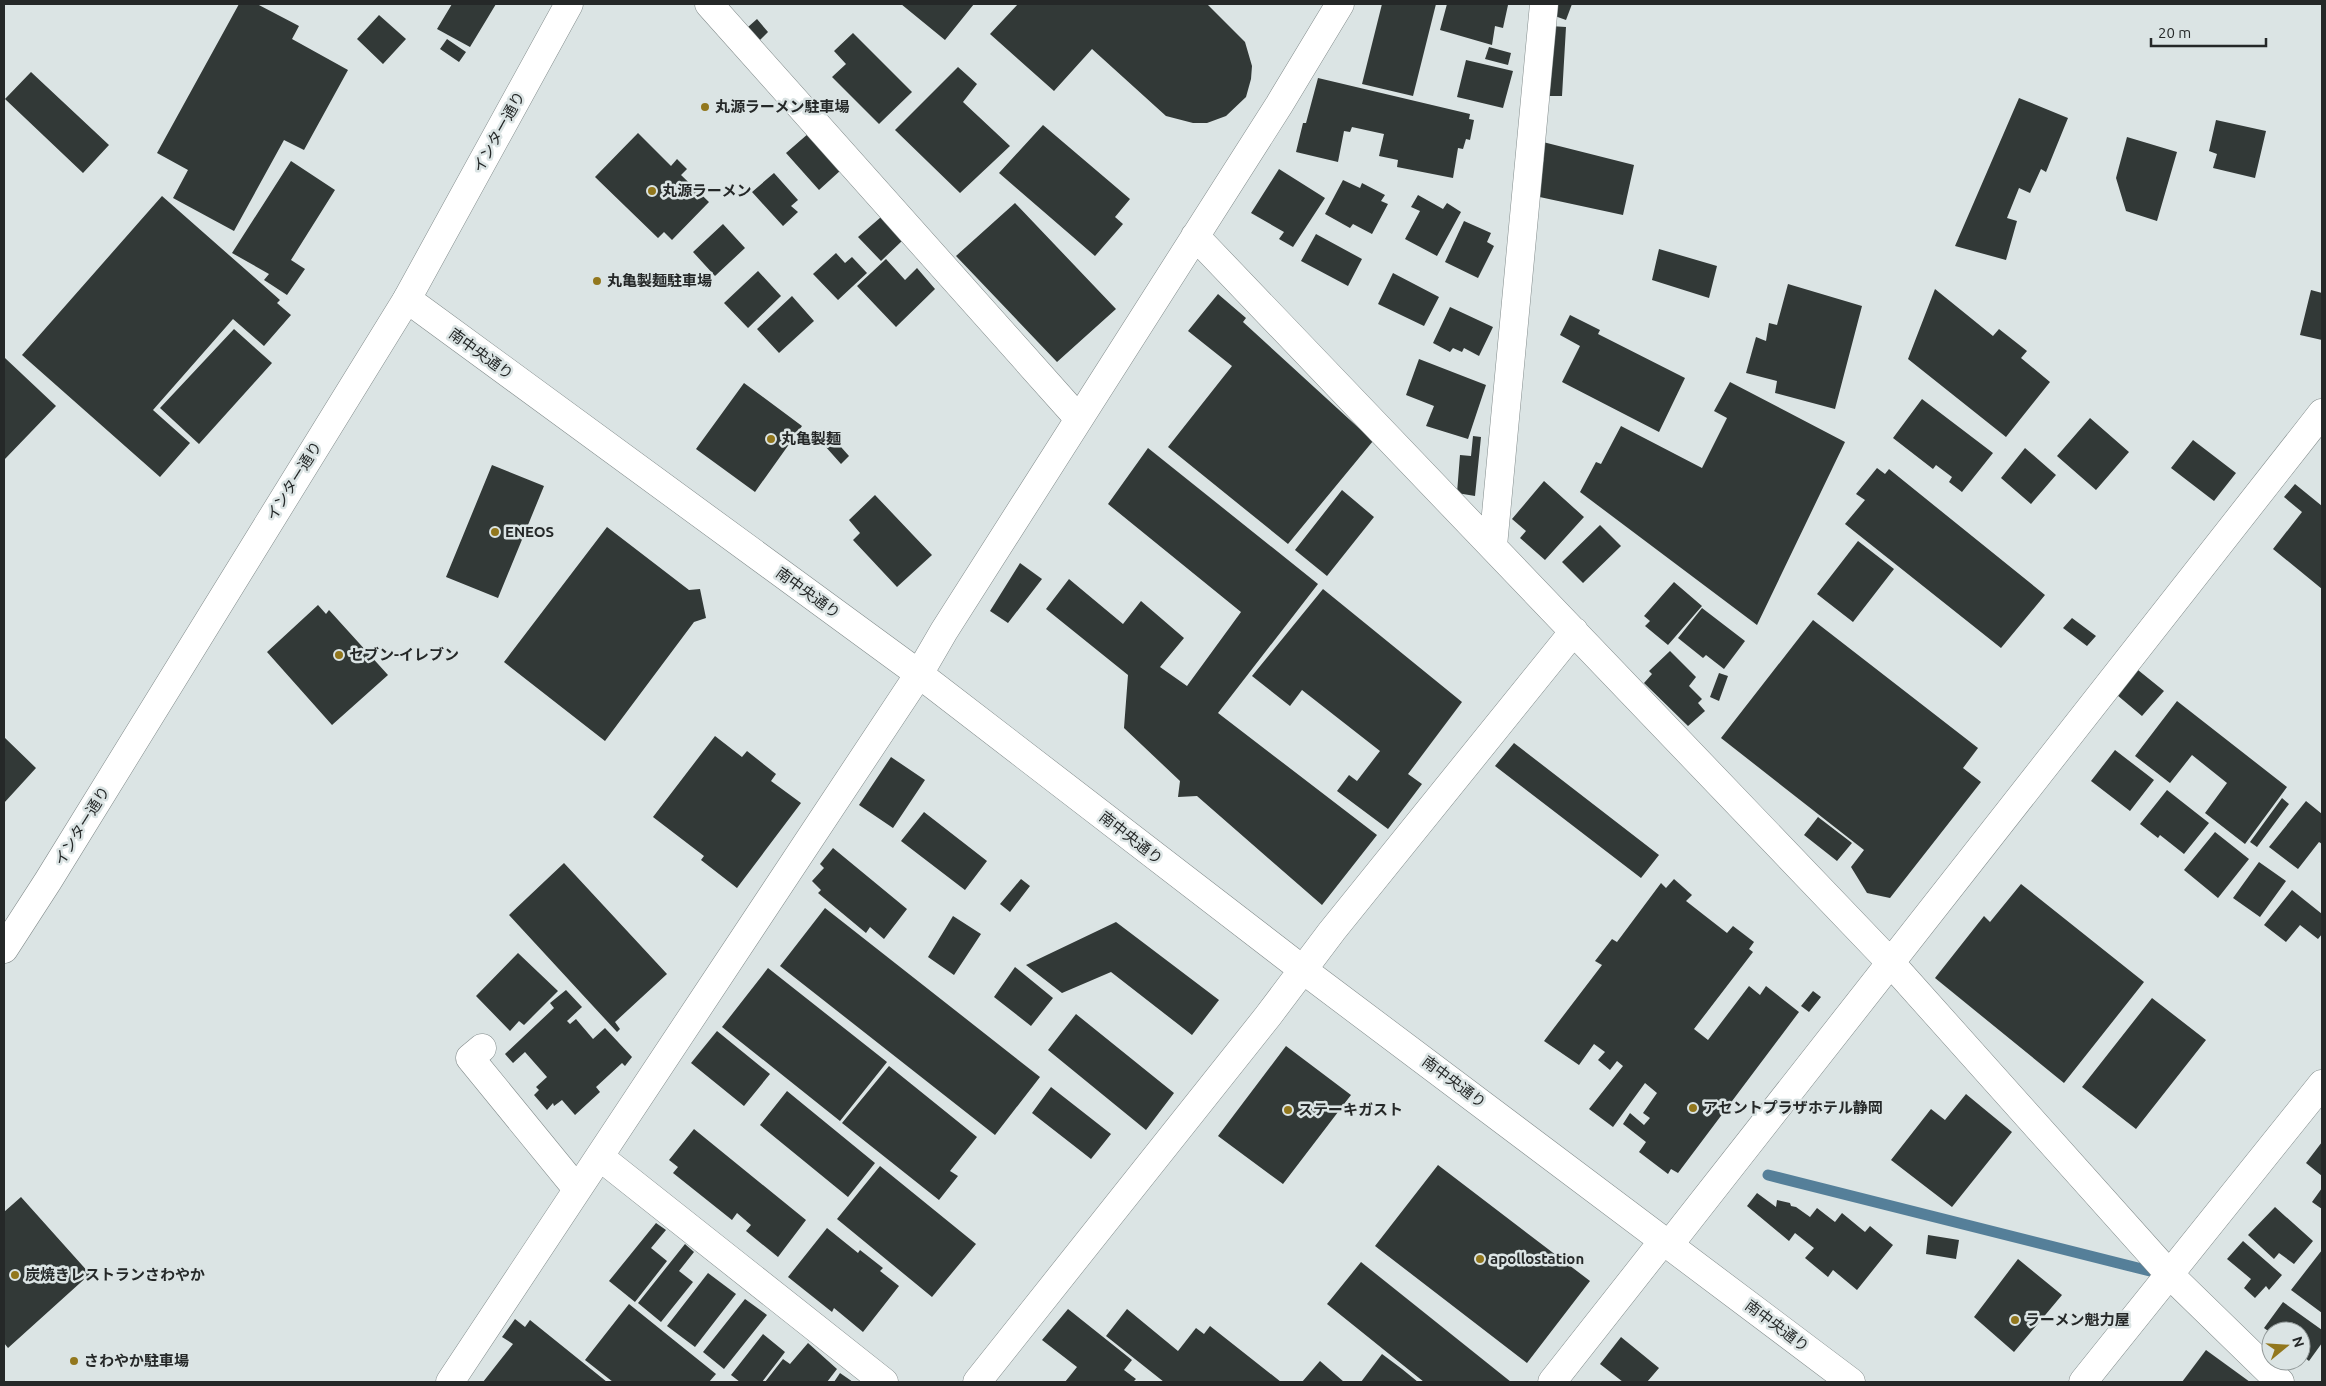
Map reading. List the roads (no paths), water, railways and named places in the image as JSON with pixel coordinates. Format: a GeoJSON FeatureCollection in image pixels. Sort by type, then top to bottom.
{"type":"FeatureCollection","features":[{"type":"Feature","properties":{"kind":"street","name":"インター通り"},"geometry":{"type":"LineString","coordinates":[[4,950],[407,299],[569,4]]}},
{"type":"Feature","properties":{"kind":"street"},"geometry":{"type":"LineString","coordinates":[[708,4],[1079,420]]}},
{"type":"Feature","properties":{"kind":"street"},"geometry":{"type":"LineString","coordinates":[[450,1382],[919,674],[944,631],[1279,105],[1340,4]]}},
{"type":"Feature","properties":{"kind":"street"},"geometry":{"type":"LineString","coordinates":[[1493,546],[1544,4]]}},
{"type":"Feature","properties":{"kind":"street"},"geometry":{"type":"LineString","coordinates":[[1195,236],[1890,962],[2170,1275],[2280,1382]]}},
{"type":"Feature","properties":{"kind":"street","name":"南中央通り"},"geometry":{"type":"LineString","coordinates":[[407,299],[919,674],[1302,969],[1851,1382]]}},
{"type":"Feature","properties":{"kind":"street"},"geometry":{"type":"LineString","coordinates":[[1552,1382],[1666,1243],[1890,962],[2322,413]]}},
{"type":"Feature","properties":{"kind":"street"},"geometry":{"type":"LineString","coordinates":[[977,1382],[1268,1016],[1302,969],[1574,631]]}},
{"type":"Feature","properties":{"kind":"street"},"geometry":{"type":"LineString","coordinates":[[482,1048],[470,1058],[577,1189]]}},
{"type":"Feature","properties":{"kind":"street"},"geometry":{"type":"LineString","coordinates":[[2083,1382],[2322,1084]]}},
{"type":"Feature","properties":{"kind":"street"},"geometry":{"type":"LineString","coordinates":[[600,1157],[884,1382]]}},
{"type":"Feature","properties":{"kind":"waterway"},"geometry":{"type":"LineString","coordinates":[[1768,1175],[2154,1272]]}},
{"type":"Feature","properties":{"kind":"place","name":"丸源ラーメン駐車場"},"geometry":{"type":"Point","coordinates":[705,107]}},
{"type":"Feature","properties":{"kind":"place","name":"丸源ラーメン"},"geometry":{"type":"Point","coordinates":[652,191]}},
{"type":"Feature","properties":{"kind":"place","name":"丸亀製麺駐車場"},"geometry":{"type":"Point","coordinates":[597,281]}},
{"type":"Feature","properties":{"kind":"place","name":"丸亀製麺"},"geometry":{"type":"Point","coordinates":[771,439]}},
{"type":"Feature","properties":{"kind":"place","name":"ENEOS"},"geometry":{"type":"Point","coordinates":[495,532]}},
{"type":"Feature","properties":{"kind":"place","name":"セブン-イレブン"},"geometry":{"type":"Point","coordinates":[339,655]}},
{"type":"Feature","properties":{"kind":"place","name":"アセントプラザホテル静岡"},"geometry":{"type":"Point","coordinates":[1693,1108]}},
{"type":"Feature","properties":{"kind":"place","name":"ステーキガスト"},"geometry":{"type":"Point","coordinates":[1288,1110]}},
{"type":"Feature","properties":{"kind":"place","name":"apollostation"},"geometry":{"type":"Point","coordinates":[1480,1259]}},
{"type":"Feature","properties":{"kind":"place","name":"炭焼きレストランさわやか"},"geometry":{"type":"Point","coordinates":[15,1275]}},
{"type":"Feature","properties":{"kind":"place","name":"ラーメン魁力屋"},"geometry":{"type":"Point","coordinates":[2015,1320]}},
{"type":"Feature","properties":{"kind":"place","name":"さわやか駐車場"},"geometry":{"type":"Point","coordinates":[74,1361]}}]}
